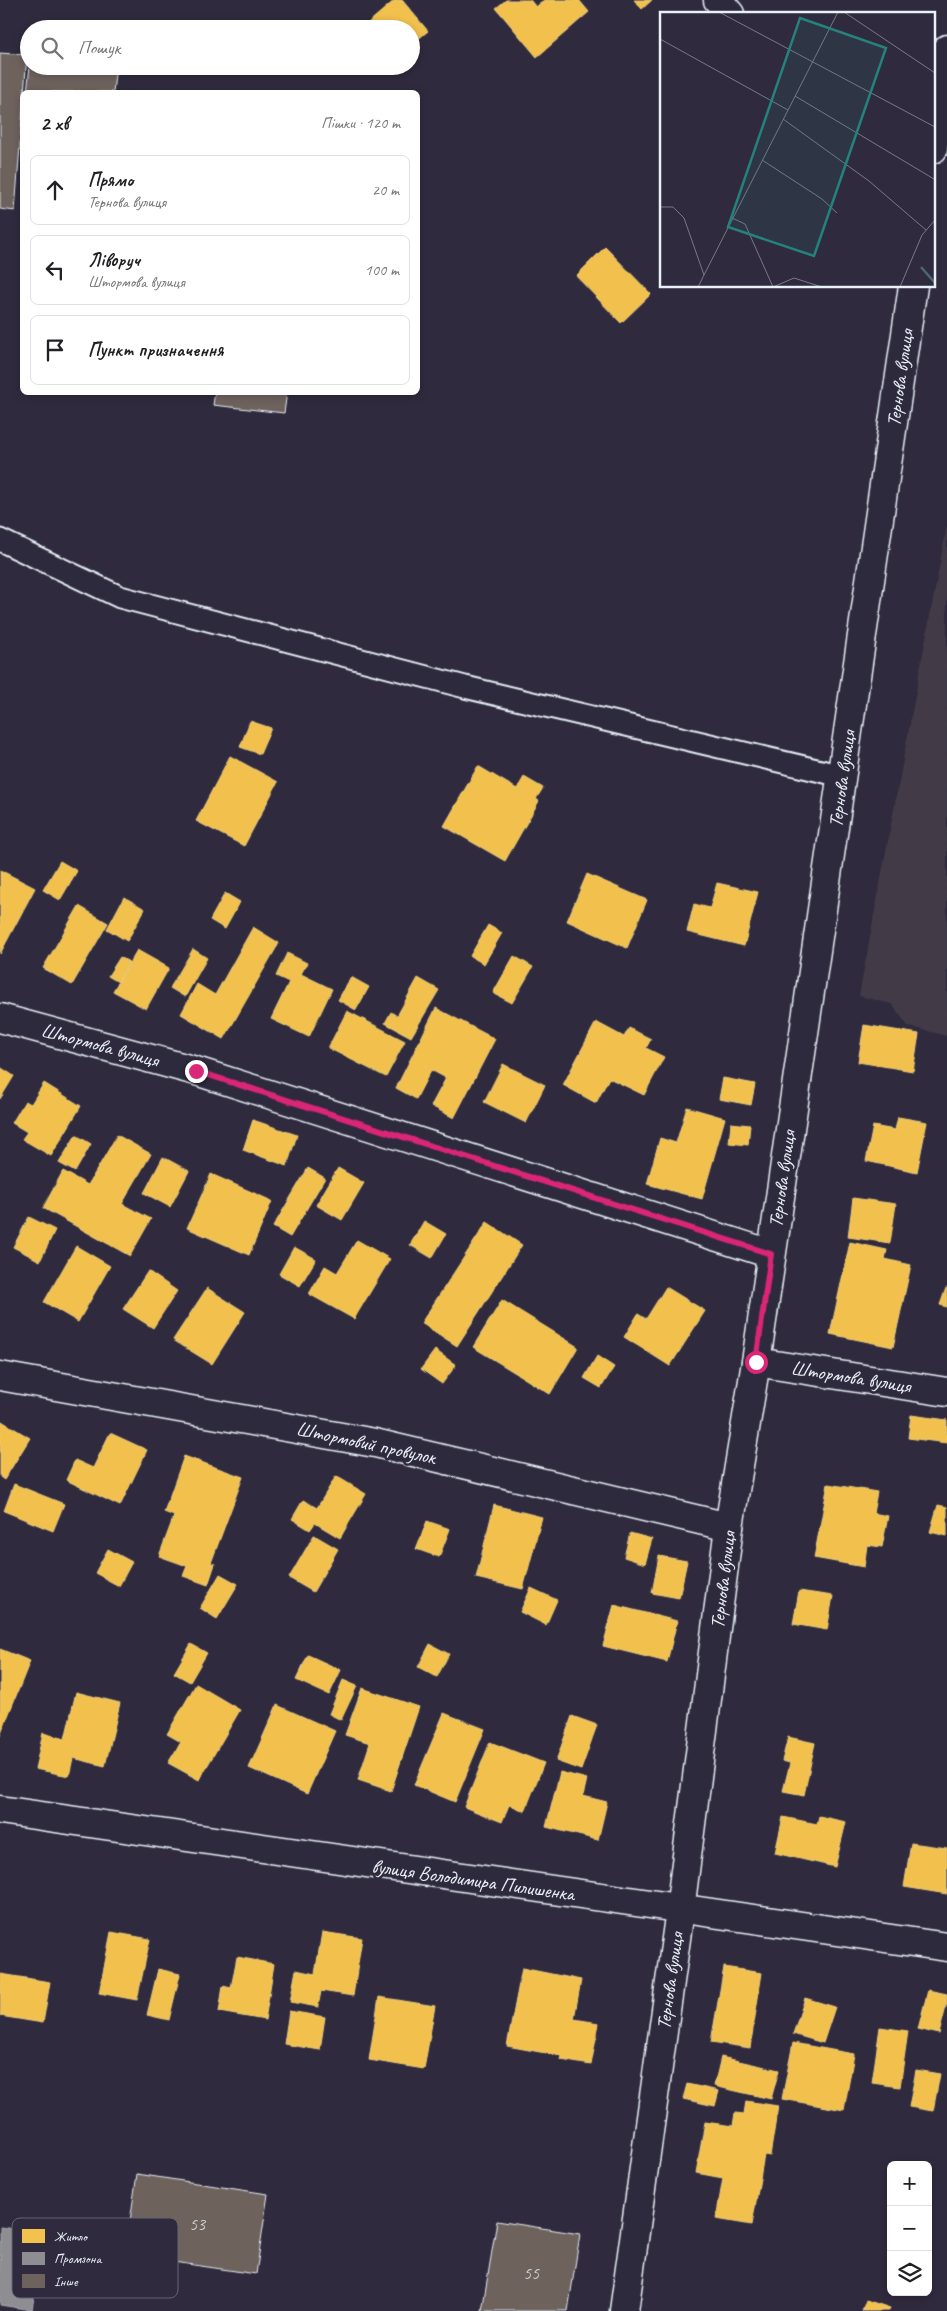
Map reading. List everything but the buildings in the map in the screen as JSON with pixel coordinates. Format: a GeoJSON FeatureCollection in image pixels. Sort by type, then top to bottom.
{"type":"FeatureCollection","features":[{"type":"Feature","properties":{"kind":"street"},"geometry":{"type":"LineString","coordinates":[[718,0],[728,12]]}},
{"type":"Feature","properties":{"kind":"street"},"geometry":{"type":"LineString","coordinates":[[934,137],[937,100],[947,49]]}},
{"type":"Feature","properties":{"kind":"street","name":"Тернова вулиця"},"geometry":{"type":"LineString","coordinates":[[624,2311],[680,1910],[730,1527],[756,1362],[913,288]]}},
{"type":"Feature","properties":{"kind":"street","name":"Штормова вулиця"},"geometry":{"type":"LineString","coordinates":[[0,1018],[196,1071],[771,1254]]}},
{"type":"Feature","properties":{"kind":"street","name":"Штормова вулиця"},"geometry":{"type":"LineString","coordinates":[[756,1362],[947,1392]]}},
{"type":"Feature","properties":{"kind":"street","name":"Штормовий провулок"},"geometry":{"type":"LineString","coordinates":[[0,1376],[375,1443],[730,1527]]}},
{"type":"Feature","properties":{"kind":"street","name":"вулиця Володимира Пилишенка"},"geometry":{"type":"LineString","coordinates":[[0,1810],[947,1948]]}},
{"type":"Feature","properties":{"kind":"lane"},"geometry":{"type":"LineString","coordinates":[[0,540],[120,597],[465,687],[842,776]]}},
{"type":"Feature","properties":{"kind":"shaded area"},"geometry":{"type":"Polygon","coordinates":[[[947,525],[947,1036],[908,1026],[892,1004],[859,996],[947,525]]]}},
{"type":"Feature","properties":{"kind":"route"},"geometry":{"type":"LineString","coordinates":[[196,1071],[771,1254],[756,1362]]}}]}
